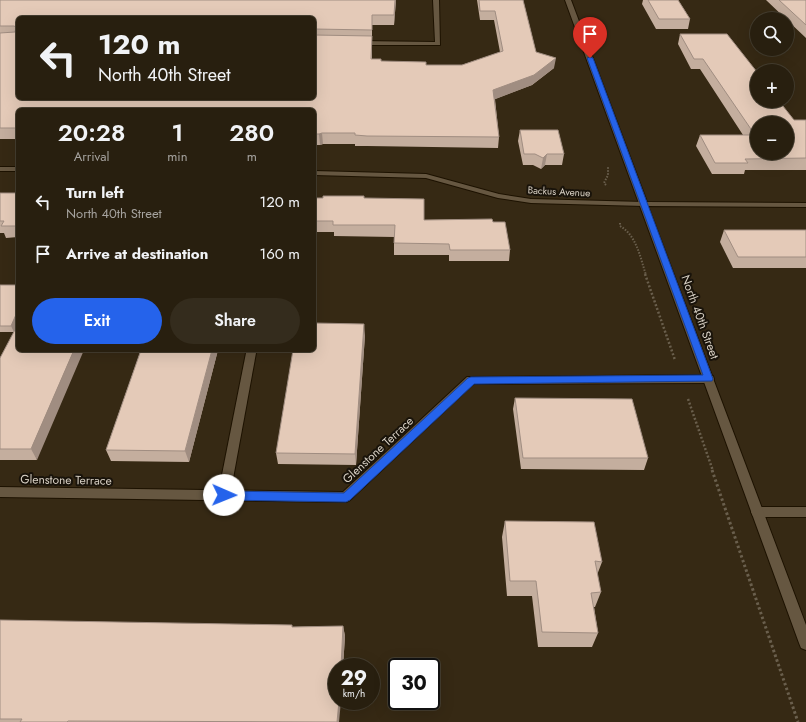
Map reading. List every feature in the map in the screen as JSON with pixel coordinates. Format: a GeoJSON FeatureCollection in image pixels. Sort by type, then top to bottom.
{"type":"FeatureCollection","features":[{"type":"Feature","properties":{"kind":"street"},"geometry":{"type":"LineString","coordinates":[[353,43],[438,44],[436,0]]}},
{"type":"Feature","properties":{"kind":"street","name":"North 40th Street"},"geometry":{"type":"LineString","coordinates":[[568,0],[806,643]]}},
{"type":"Feature","properties":{"kind":"street"},"geometry":{"type":"LineString","coordinates":[[0,169],[16,169]]}},
{"type":"Feature","properties":{"kind":"street","name":"Backus Avenue"},"geometry":{"type":"LineString","coordinates":[[316,173],[426,176],[498,196],[532,201],[644,204],[806,205]]}},
{"type":"Feature","properties":{"kind":"street"},"geometry":{"type":"LineString","coordinates":[[224,495],[251,353]]}},
{"type":"Feature","properties":{"kind":"street","name":"Glenstone Terrace"},"geometry":{"type":"LineString","coordinates":[[0,492],[346,497],[471,380],[709,379]]}},
{"type":"Feature","properties":{"kind":"street"},"geometry":{"type":"LineString","coordinates":[[757,512],[806,512]]}},
{"type":"Feature","properties":{"kind":"path"},"geometry":{"type":"LineString","coordinates":[[620,223],[620,226],[628,231],[633,238],[798,722]]}},
{"type":"Feature","properties":{"kind":"building"},"geometry":{"type":"Polygon","coordinates":[[[0,0],[395,0],[394,15],[372,15],[372,30],[316,29],[316,16],[16,16],[16,27],[0,26],[0,0]]]}},
{"type":"Feature","properties":{"kind":"building"},"geometry":{"type":"Polygon","coordinates":[[[479,0],[523,0],[536,52],[556,58],[534,75],[493,90],[499,137],[367,136],[355,135],[355,133],[316,134],[316,108],[16,108],[16,128],[0,128],[0,33],[15,32],[16,27],[16,100],[316,100],[316,35],[372,36],[371,59],[381,59],[381,61],[426,62],[426,65],[462,65],[503,51],[495,11],[480,11],[479,0]]]}},
{"type":"Feature","properties":{"kind":"building"},"geometry":{"type":"Polygon","coordinates":[[[648,0],[678,0],[690,19],[659,19],[648,0]]]}},
{"type":"Feature","properties":{"kind":"building"},"geometry":{"type":"Polygon","coordinates":[[[779,0],[806,0],[806,25],[794,14],[794,12],[792,12],[779,0]]]}},
{"type":"Feature","properties":{"kind":"building"},"geometry":{"type":"Polygon","coordinates":[[[680,34],[727,34],[751,64],[750,108],[785,108],[791,116],[750,116],[750,128],[703,59],[694,59],[680,34]]]}},
{"type":"Feature","properties":{"kind":"building"},"geometry":{"type":"Polygon","coordinates":[[[794,120],[806,120],[806,158],[794,158],[794,120]]]}},
{"type":"Feature","properties":{"kind":"building"},"geometry":{"type":"Polygon","coordinates":[[[520,130],[558,130],[564,154],[547,154],[543,158],[535,154],[524,154],[520,130]]]}},
{"type":"Feature","properties":{"kind":"building"},"geometry":{"type":"Polygon","coordinates":[[[700,135],[750,135],[750,159],[745,159],[748,163],[715,163],[700,135]]]}},
{"type":"Feature","properties":{"kind":"building"},"geometry":{"type":"Polygon","coordinates":[[[0,193],[16,193],[16,226],[1,226],[4,221],[0,221],[0,193]]]}},
{"type":"Feature","properties":{"kind":"building"},"geometry":{"type":"Polygon","coordinates":[[[323,196],[364,196],[364,198],[424,199],[424,220],[492,219],[493,222],[505,222],[510,250],[450,250],[449,244],[394,243],[395,225],[333,225],[333,221],[316,221],[316,198],[323,198],[323,196]]]}},
{"type":"Feature","properties":{"kind":"building"},"geometry":{"type":"Polygon","coordinates":[[[724,230],[806,230],[806,257],[738,257],[724,230]]]}},
{"type":"Feature","properties":{"kind":"building"},"geometry":{"type":"Polygon","coordinates":[[[0,285],[16,285],[16,315],[11,326],[0,326],[0,285]]]}},
{"type":"Feature","properties":{"kind":"building"},"geometry":{"type":"Polygon","coordinates":[[[316,323],[364,324],[355,454],[276,453],[293,352],[316,352],[316,323]]]}},
{"type":"Feature","properties":{"kind":"building"},"geometry":{"type":"Polygon","coordinates":[[[16,328],[16,352],[73,352],[31,449],[0,449],[0,358],[16,328]]]}},
{"type":"Feature","properties":{"kind":"building"},"geometry":{"type":"Polygon","coordinates":[[[140,352],[211,352],[185,451],[106,450],[140,352]]]}},
{"type":"Feature","properties":{"kind":"building"},"geometry":{"type":"Polygon","coordinates":[[[515,398],[632,399],[648,458],[523,458],[515,398]]]}},
{"type":"Feature","properties":{"kind":"building"},"geometry":{"type":"Polygon","coordinates":[[[505,521],[594,522],[602,562],[595,561],[601,592],[591,593],[598,633],[542,632],[536,581],[510,581],[505,521]]]}},
{"type":"Feature","properties":{"kind":"building"},"geometry":{"type":"Polygon","coordinates":[[[0,620],[292,625],[292,627],[343,626],[341,658],[328,658],[328,710],[338,710],[337,722],[20,722],[22,719],[0,719],[0,620]]]}},
{"type":"Feature","properties":{"kind":"route"},"geometry":{"type":"LineString","coordinates":[[224,495],[346,497],[471,380],[709,379],[590,58]]}}]}
